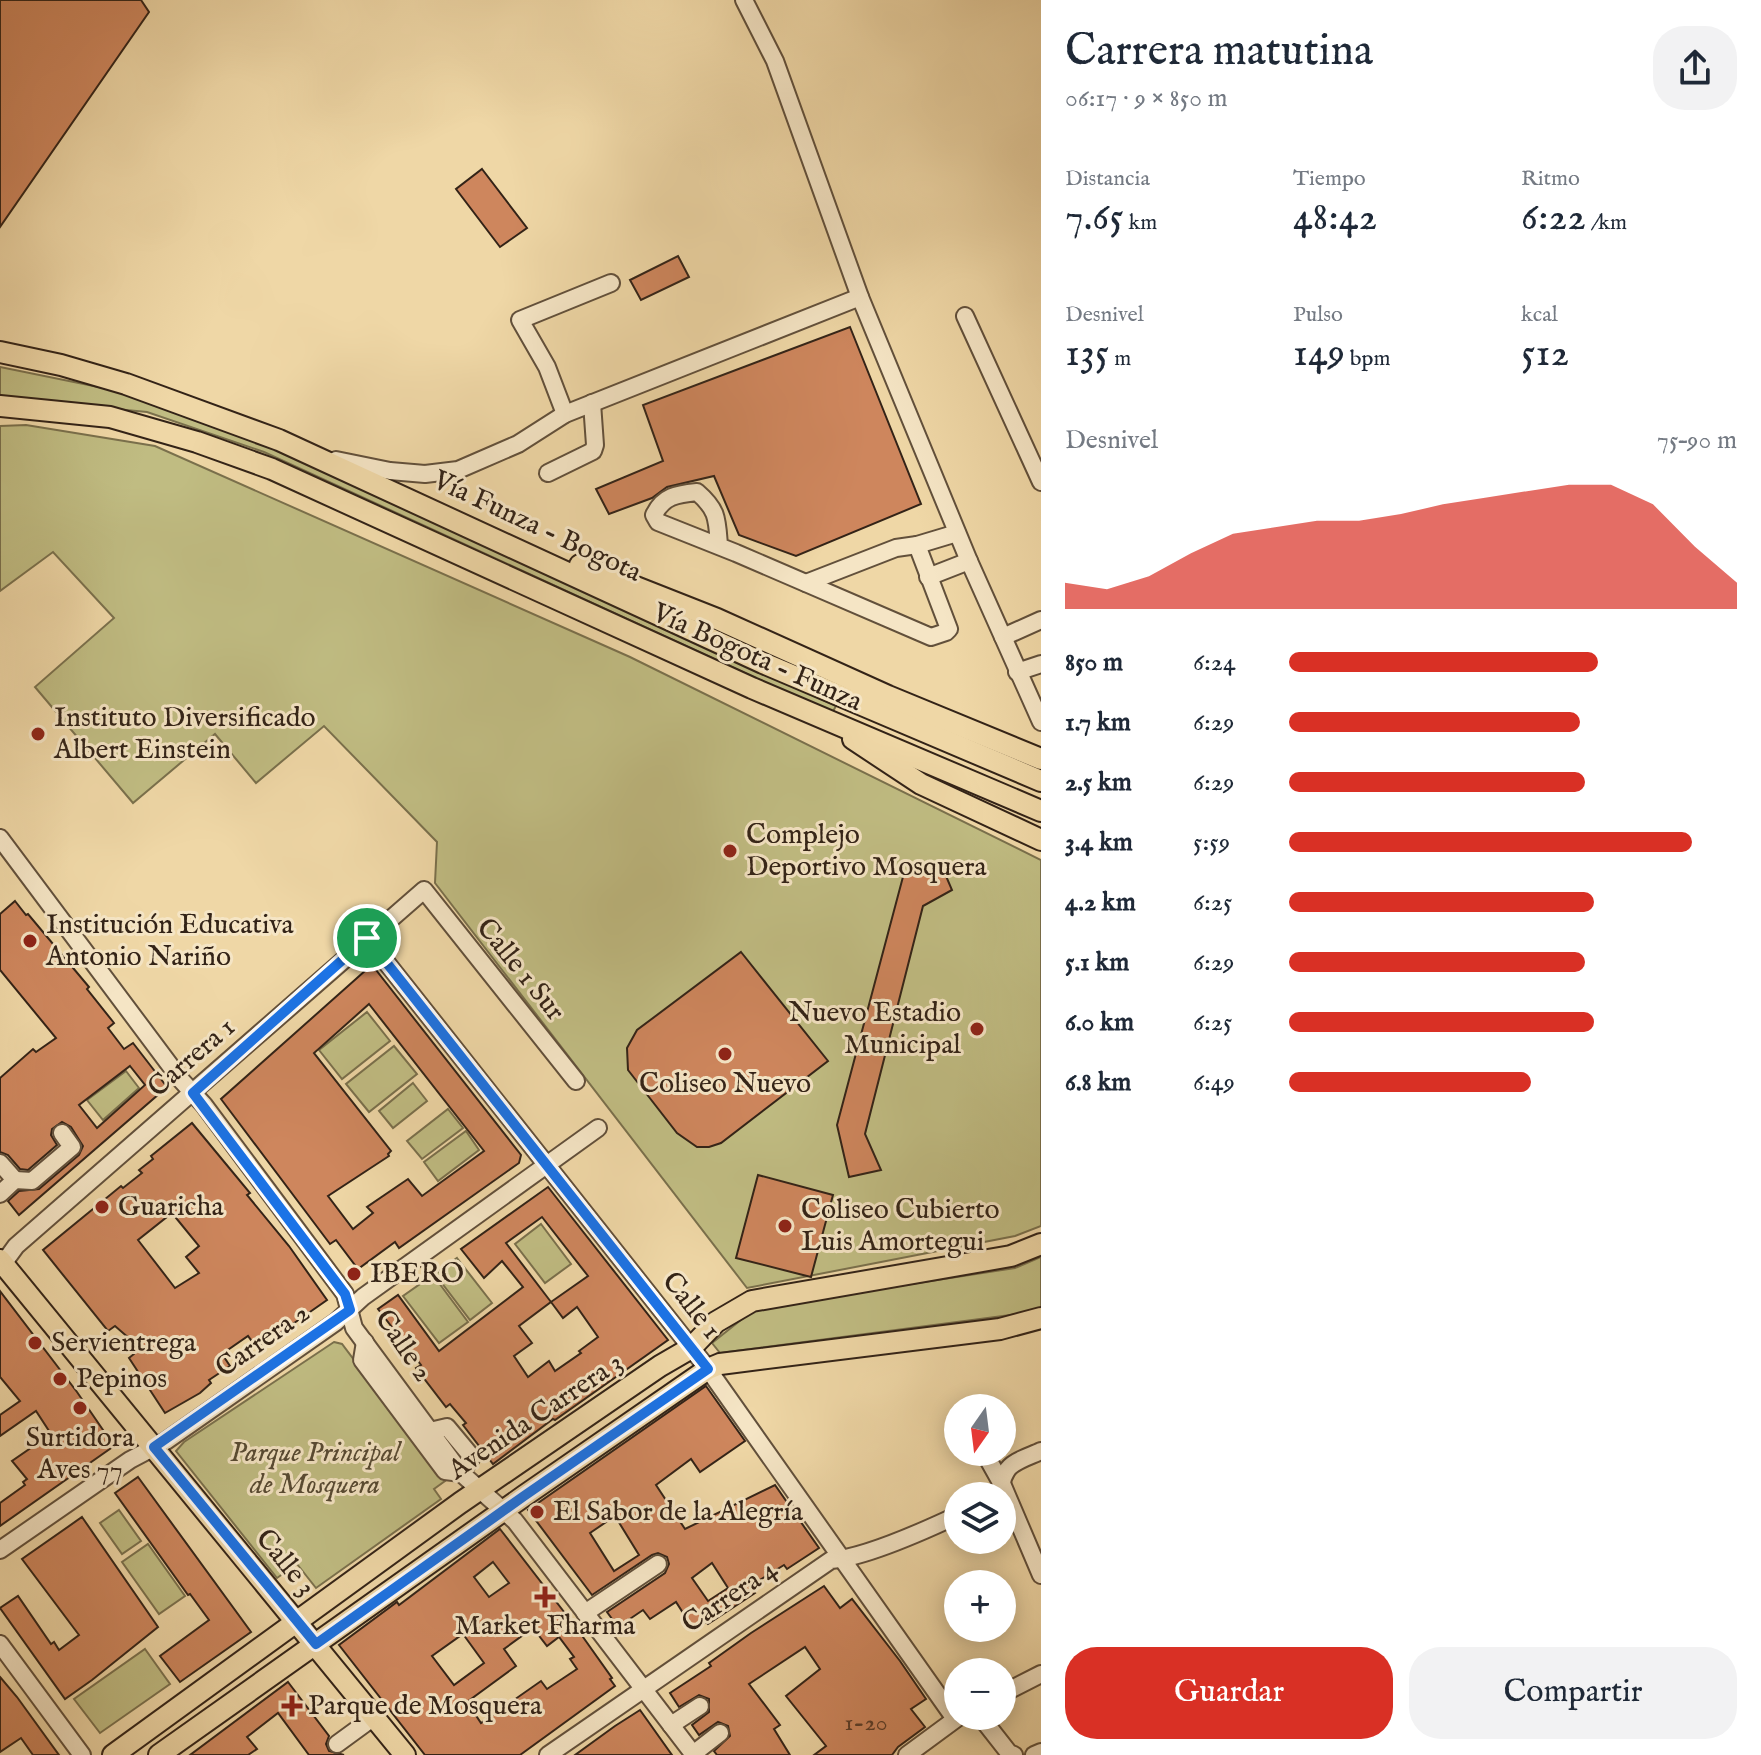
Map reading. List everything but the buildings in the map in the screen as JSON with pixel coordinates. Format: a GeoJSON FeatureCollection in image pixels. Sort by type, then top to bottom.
{"type":"FeatureCollection","features":[{"type":"Feature","properties":{"kind":"main road","name":"Vía Funza - Bogota"},"geometry":{"type":"LineString","coordinates":[[0,352],[61,365],[139,388],[319,457],[763,663],[1041,781]]}},
{"type":"Feature","properties":{"kind":"main road","name":"Vía Bogota - Funza"},"geometry":{"type":"LineString","coordinates":[[0,406],[110,417],[197,442],[272,469],[482,567],[1041,811]]}},
{"type":"Feature","properties":{"kind":"main road"},"geometry":{"type":"LineString","coordinates":[[471,527],[596,571],[717,619],[888,696],[1041,759]]}},
{"type":"Feature","properties":{"kind":"main road"},"geometry":{"type":"LineString","coordinates":[[828,720],[879,759],[921,784],[1041,840]]}},
{"type":"Feature","properties":{"kind":"main road","name":"Avenida Carrera 3"},"geometry":{"type":"LineString","coordinates":[[113,1755],[460,1503],[691,1348],[716,1322],[752,1301],[1011,1256],[1041,1244]]}},
{"type":"Feature","properties":{"kind":"main road","name":"Calle 3"},"geometry":{"type":"LineString","coordinates":[[1,1264],[405,1755]]}},
{"type":"Feature","properties":{"kind":"main road","name":"Avenida Carrera 3"},"geometry":{"type":"LineString","coordinates":[[159,1755],[708,1369],[720,1364],[1000,1329],[1041,1318]]}},
{"type":"Feature","properties":{"kind":"street"},"geometry":{"type":"LineString","coordinates":[[744,0],[775,61],[860,297],[957,533],[1041,722]]}},
{"type":"Feature","properties":{"kind":"street"},"geometry":{"type":"LineString","coordinates":[[565,414],[547,367],[520,320],[611,283]]}},
{"type":"Feature","properties":{"kind":"street"},"geometry":{"type":"LineString","coordinates":[[319,457],[390,471],[425,474],[458,470],[518,444],[565,414],[860,297]]}},
{"type":"Feature","properties":{"kind":"street"},"geometry":{"type":"LineString","coordinates":[[965,316],[1041,482]]}},
{"type":"Feature","properties":{"kind":"street"},"geometry":{"type":"LineString","coordinates":[[548,473],[593,451],[592,403]]}},
{"type":"Feature","properties":{"kind":"street"},"geometry":{"type":"LineString","coordinates":[[806,583],[896,548],[957,533]]}},
{"type":"Feature","properties":{"kind":"street"},"geometry":{"type":"LineString","coordinates":[[719,546],[931,637],[949,629],[917,545]]}},
{"type":"Feature","properties":{"kind":"street"},"geometry":{"type":"LineString","coordinates":[[928,577],[969,561]]}},
{"type":"Feature","properties":{"kind":"street"},"geometry":{"type":"LineString","coordinates":[[835,596],[836,570]]}},
{"type":"Feature","properties":{"kind":"street"},"geometry":{"type":"LineString","coordinates":[[1003,637],[1041,620]]}},
{"type":"Feature","properties":{"kind":"street"},"geometry":{"type":"LineString","coordinates":[[1017,672],[1041,664]]}},
{"type":"Feature","properties":{"kind":"street","name":"Calle 2"},"geometry":{"type":"LineString","coordinates":[[0,838],[345,1294],[354,1328],[461,1473],[504,1511],[693,1754]]}},
{"type":"Feature","properties":{"kind":"street","name":"Carrera 1"},"geometry":{"type":"LineString","coordinates":[[1,1264],[16,1246],[424,890]]}},
{"type":"Feature","properties":{"kind":"street","name":"Calle 1 Sur"},"geometry":{"type":"LineString","coordinates":[[424,890],[576,1081]]}},
{"type":"Feature","properties":{"kind":"street","name":"Calle 1"},"geometry":{"type":"LineString","coordinates":[[367,938],[708,1369],[944,1699]]}},
{"type":"Feature","properties":{"kind":"street","name":"Carrera 2"},"geometry":{"type":"LineString","coordinates":[[0,1550],[350,1310],[363,1297],[598,1128]]}},
{"type":"Feature","properties":{"kind":"street"},"geometry":{"type":"LineString","coordinates":[[0,1163],[15,1180],[32,1181],[72,1147],[62,1133]]}},
{"type":"Feature","properties":{"kind":"street"},"geometry":{"type":"LineString","coordinates":[[0,1194],[15,1180]]}},
{"type":"Feature","properties":{"kind":"street"},"geometry":{"type":"LineString","coordinates":[[365,1342],[362,1360],[445,1471],[461,1473]]}},
{"type":"Feature","properties":{"kind":"street"},"geometry":{"type":"LineString","coordinates":[[1002,1482],[1010,1466],[1041,1451]]}},
{"type":"Feature","properties":{"kind":"street","name":"Carrera 4"},"geometry":{"type":"LineString","coordinates":[[548,1755],[831,1560],[944,1522]]}},
{"type":"Feature","properties":{"kind":"street"},"geometry":{"type":"LineString","coordinates":[[1016,1525],[1041,1575]]}},
{"type":"Feature","properties":{"kind":"street"},"geometry":{"type":"LineString","coordinates":[[585,1613],[658,1564]]}},
{"type":"Feature","properties":{"kind":"street"},"geometry":{"type":"LineString","coordinates":[[0,1644],[82,1755]]}},
{"type":"Feature","properties":{"kind":"street"},"geometry":{"type":"LineString","coordinates":[[1016,1687],[1041,1674]]}},
{"type":"Feature","properties":{"kind":"street"},"geometry":{"type":"LineString","coordinates":[[671,1725],[700,1706]]}},
{"type":"Feature","properties":{"kind":"street"},"geometry":{"type":"LineString","coordinates":[[337,1744],[374,1717]]}},
{"type":"Feature","properties":{"kind":"street"},"geometry":{"type":"LineString","coordinates":[[907,1755],[944,1728]]}},
{"type":"Feature","properties":{"kind":"street"},"geometry":{"type":"LineString","coordinates":[[991,1730],[1014,1755]]}},
{"type":"Feature","properties":{"kind":"street"},"geometry":{"type":"LineString","coordinates":[[693,1754],[720,1733]]}},
{"type":"Feature","properties":{"kind":"street"},"geometry":{"type":"LineString","coordinates":[[1034,1755],[1041,1752]]}},
{"type":"Feature","properties":{"kind":"green space"},"geometry":{"type":"Polygon","coordinates":[[[0,367],[123,392],[258,440],[836,706],[832,713],[264,452],[147,412],[0,398],[0,367]]]}},
{"type":"Feature","properties":{"kind":"green space","name":"Complejo Deportivo Mosquera"},"geometry":{"type":"Polygon","coordinates":[[[26,425],[155,446],[630,657],[1041,860],[1041,1226],[1015,1236],[747,1288],[435,883],[437,842],[324,726],[256,783],[215,734],[133,803],[35,687],[114,618],[53,552],[0,591],[0,426],[26,425]]]}},
{"type":"Feature","properties":{"kind":"green space"},"geometry":{"type":"Polygon","coordinates":[[[367,1012],[390,1041],[342,1079],[319,1050],[367,1012]]]}},
{"type":"Feature","properties":{"kind":"green space"},"geometry":{"type":"Polygon","coordinates":[[[394,1046],[417,1074],[369,1112],[346,1084],[394,1046]]]}},
{"type":"Feature","properties":{"kind":"green space"},"geometry":{"type":"Polygon","coordinates":[[[126,1071],[139,1088],[103,1120],[87,1100],[126,1071]]]}},
{"type":"Feature","properties":{"kind":"green space"},"geometry":{"type":"Polygon","coordinates":[[[413,1083],[427,1101],[393,1128],[379,1111],[413,1083]]]}},
{"type":"Feature","properties":{"kind":"green space"},"geometry":{"type":"Polygon","coordinates":[[[448,1109],[463,1128],[422,1159],[407,1141],[448,1109]]]}},
{"type":"Feature","properties":{"kind":"green space"},"geometry":{"type":"Polygon","coordinates":[[[466,1131],[479,1150],[438,1181],[424,1162],[466,1131]]]}},
{"type":"Feature","properties":{"kind":"green space"},"geometry":{"type":"Polygon","coordinates":[[[541,1224],[571,1264],[545,1283],[515,1244],[541,1224]]]}},
{"type":"Feature","properties":{"kind":"green space"},"geometry":{"type":"Polygon","coordinates":[[[1041,1257],[1041,1308],[1034,1312],[720,1353],[712,1343],[756,1308],[1015,1268],[1041,1257]]]}},
{"type":"Feature","properties":{"kind":"green space"},"geometry":{"type":"Polygon","coordinates":[[[457,1258],[492,1303],[470,1320],[435,1274],[457,1258]]]}},
{"type":"Feature","properties":{"kind":"green space"},"geometry":{"type":"Polygon","coordinates":[[[433,1275],[468,1322],[439,1343],[403,1296],[433,1275]]]}},
{"type":"Feature","properties":{"kind":"green space","name":"Parque Principal de Mosquera"},"geometry":{"type":"Polygon","coordinates":[[[334,1342],[342,1344],[445,1481],[434,1489],[441,1499],[316,1588],[297,1564],[277,1578],[176,1451],[184,1442],[334,1342]]]}},
{"type":"Feature","properties":{"kind":"green space"},"geometry":{"type":"Polygon","coordinates":[[[119,1510],[141,1541],[122,1554],[100,1523],[119,1510]]]}},
{"type":"Feature","properties":{"kind":"green space"},"geometry":{"type":"Polygon","coordinates":[[[148,1544],[185,1596],[159,1614],[122,1562],[148,1544]]]}},
{"type":"Feature","properties":{"kind":"green space"},"geometry":{"type":"Polygon","coordinates":[[[145,1649],[170,1684],[100,1733],[74,1699],[145,1649]]]}},
{"type":"Feature","properties":{"kind":"place","name":"Instituto Diversificado Albert Einstein"},"geometry":{"type":"Point","coordinates":[38,734]}},
{"type":"Feature","properties":{"kind":"place","name":"Complejo Deportivo Mosquera"},"geometry":{"type":"Point","coordinates":[730,851]}},
{"type":"Feature","properties":{"kind":"place","name":"Institución Educativa Antonio Nariño"},"geometry":{"type":"Point","coordinates":[30,941]}},
{"type":"Feature","properties":{"kind":"place","name":"Nuevo Estadio Municipal"},"geometry":{"type":"Point","coordinates":[977,1029]}},
{"type":"Feature","properties":{"kind":"place","name":"Coliseo Nuevo"},"geometry":{"type":"Point","coordinates":[725,1054]}},
{"type":"Feature","properties":{"kind":"place","name":"Guaricha"},"geometry":{"type":"Point","coordinates":[102,1207]}},
{"type":"Feature","properties":{"kind":"place","name":"Coliseo Cubierto Luis Amortegui"},"geometry":{"type":"Point","coordinates":[785,1226]}},
{"type":"Feature","properties":{"kind":"place","name":"IBERO"},"geometry":{"type":"Point","coordinates":[354,1274]}},
{"type":"Feature","properties":{"kind":"place","name":"Servientrega"},"geometry":{"type":"Point","coordinates":[35,1343]}},
{"type":"Feature","properties":{"kind":"place","name":"Pepinos"},"geometry":{"type":"Point","coordinates":[60,1379]}},
{"type":"Feature","properties":{"kind":"place","name":"Surtidora Aves 77"},"geometry":{"type":"Point","coordinates":[80,1408]}},
{"type":"Feature","properties":{"kind":"place","name":"El Sabor de la Alegría"},"geometry":{"type":"Point","coordinates":[537,1512]}},
{"type":"Feature","properties":{"kind":"place","name":"Market Fharma"},"geometry":{"type":"Point","coordinates":[545,1597]}},
{"type":"Feature","properties":{"kind":"place","name":"Parque de Mosquera"},"geometry":{"type":"Point","coordinates":[292,1706]}},
{"type":"Feature","properties":{"kind":"route"},"geometry":{"type":"LineString","coordinates":[[367,938],[708,1369],[316,1644],[154,1447],[350,1310],[345,1294],[193,1093],[367,938]]}}]}
